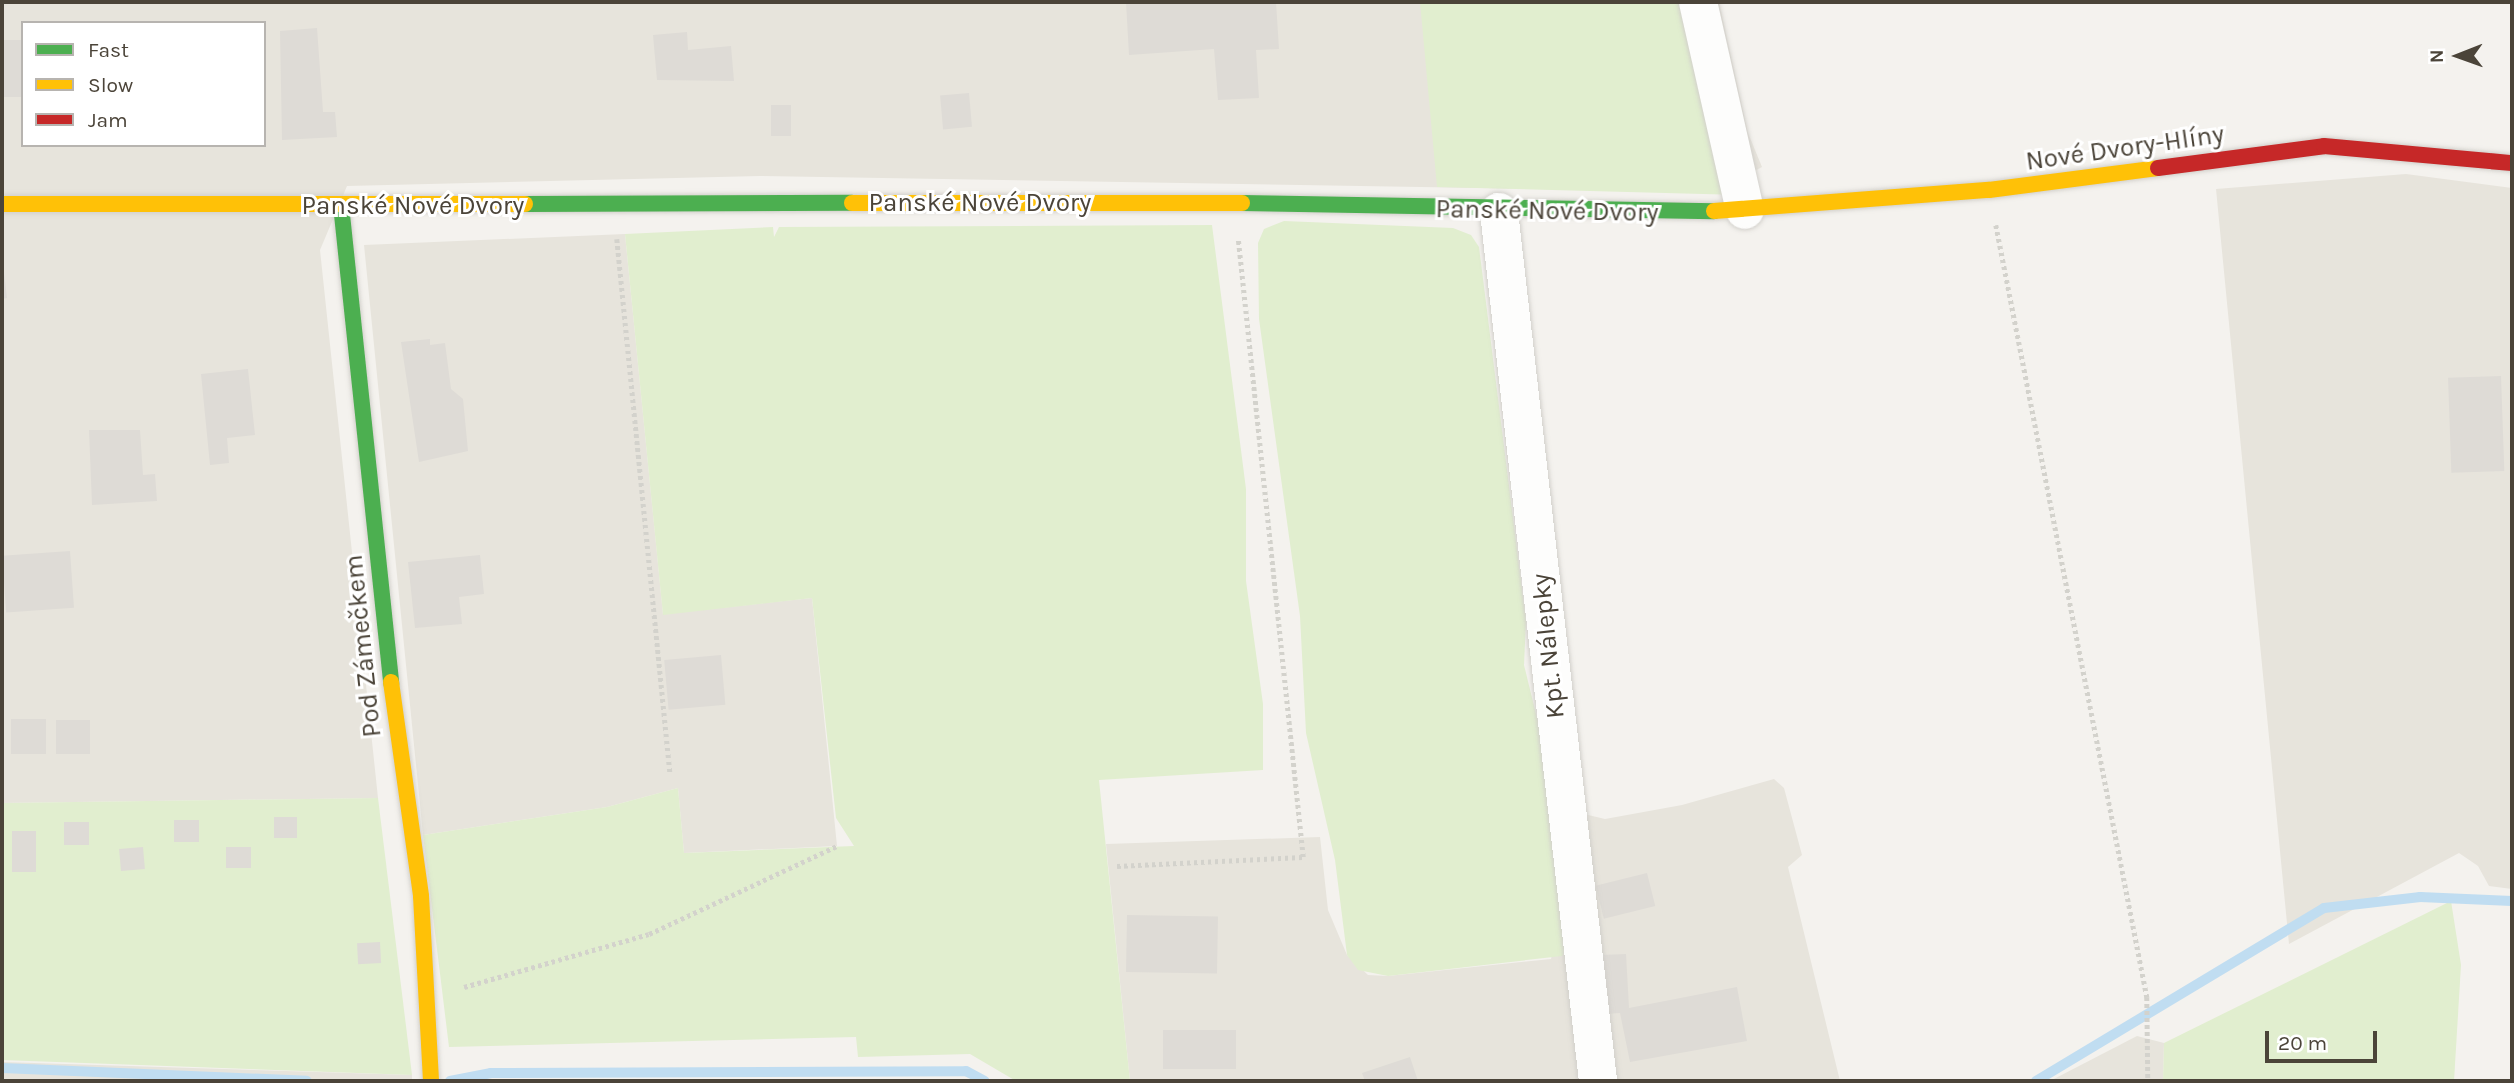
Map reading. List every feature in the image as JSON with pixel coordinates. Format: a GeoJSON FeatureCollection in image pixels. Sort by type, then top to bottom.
{"type":"FeatureCollection","features":[{"type":"Feature","properties":{"kind":"street"},"geometry":{"type":"LineString","coordinates":[[1698,2],[1745,210]]}},
{"type":"Feature","properties":{"kind":"street","name":"Nové Dvory-Hlíny"},"geometry":{"type":"LineString","coordinates":[[1745,210],[1989,190],[2325,146],[2512,163]]}},
{"type":"Feature","properties":{"kind":"street","name":"Panské Nové Dvory"},"geometry":{"type":"LineString","coordinates":[[2,204],[614,207],[1239,203],[1499,212],[1745,210]]}},
{"type":"Feature","properties":{"kind":"street","name":"Pod Zámečkem"},"geometry":{"type":"LineString","coordinates":[[341,205],[394,710],[421,896],[431,1081]]}},
{"type":"Feature","properties":{"kind":"street","name":"Kpt. Nálepky"},"geometry":{"type":"LineString","coordinates":[[1499,212],[1598,1081]]}},
{"type":"Feature","properties":{"kind":"path"},"geometry":{"type":"LineString","coordinates":[[1989,190],[2147,997],[2150,1031],[2148,1081]]}},
{"type":"Feature","properties":{"kind":"path"},"geometry":{"type":"LineString","coordinates":[[1116,866],[1303,857],[1237,244],[1239,203]]}},
{"type":"Feature","properties":{"kind":"path"},"geometry":{"type":"LineString","coordinates":[[614,207],[670,772]]}},
{"type":"Feature","properties":{"kind":"path"},"geometry":{"type":"LineString","coordinates":[[427,998],[649,933],[836,846]]}},
{"type":"Feature","properties":{"kind":"shaded area"},"geometry":{"type":"Polygon","coordinates":[[[2,2],[1719,2],[1748,133],[1762,167],[1715,192],[760,176],[347,186],[320,250],[378,798],[2,803],[2,2]]]}},
{"type":"Feature","properties":{"kind":"shaded area"},"geometry":{"type":"Polygon","coordinates":[[[2406,174],[2512,188],[2512,889],[2489,886],[2478,866],[2459,853],[2289,944],[2216,189],[2406,174]]]}},
{"type":"Feature","properties":{"kind":"shaded area"},"geometry":{"type":"Polygon","coordinates":[[[625,234],[663,614],[812,598],[837,846],[684,853],[678,788],[607,807],[423,835],[364,245],[625,234]]]}},
{"type":"Feature","properties":{"kind":"shaded area"},"geometry":{"type":"Polygon","coordinates":[[[1774,779],[1784,788],[1802,855],[1788,867],[1840,1081],[1130,1081],[1106,844],[1320,837],[1328,910],[1347,955],[1368,975],[1388,976],[1551,959],[1584,814],[1605,819],[1682,805],[1774,779]]]}},
{"type":"Feature","properties":{"kind":"shaded area"},"geometry":{"type":"Polygon","coordinates":[[[2137,1036],[2164,1043],[2163,1081],[2050,1081],[2137,1036]]]}},
{"type":"Feature","properties":{"kind":"shaded area"},"geometry":{"type":"Polygon","coordinates":[[[2,1062],[412,1075],[412,1081],[2,1081],[2,1062]]]}},
{"type":"Feature","properties":{"kind":"green space"},"geometry":{"type":"Polygon","coordinates":[[[1420,2],[1698,2],[1741,195],[1437,187],[1420,2]]]}},
{"type":"Feature","properties":{"kind":"green space"},"geometry":{"type":"Polygon","coordinates":[[[1284,221],[1453,228],[1471,235],[1479,247],[1526,621],[1524,665],[1539,726],[1569,947],[1562,956],[1388,976],[1358,970],[1347,955],[1335,860],[1306,733],[1300,616],[1259,319],[1258,243],[1264,229],[1284,221]]]}},
{"type":"Feature","properties":{"kind":"green space"},"geometry":{"type":"Polygon","coordinates":[[[1212,225],[1246,489],[1246,581],[1263,704],[1263,770],[1099,780],[1130,1081],[1016,1081],[970,1054],[858,1057],[856,1037],[449,1047],[423,835],[607,807],[678,788],[684,853],[854,846],[836,818],[812,598],[663,615],[625,234],[773,227],[774,237],[779,227],[1212,225]]]}},
{"type":"Feature","properties":{"kind":"green space"},"geometry":{"type":"Polygon","coordinates":[[[378,798],[412,1075],[2,1060],[2,803],[378,798]]]}},
{"type":"Feature","properties":{"kind":"green space"},"geometry":{"type":"Polygon","coordinates":[[[2451,901],[2461,965],[2454,1081],[2163,1081],[2164,1043],[2451,901]]]}},
{"type":"Feature","properties":{"kind":"building"},"geometry":{"type":"Polygon","coordinates":[[[1126,2],[1276,2],[1279,49],[1256,50],[1259,98],[1218,100],[1214,49],[1129,55],[1126,2]]]}},
{"type":"Feature","properties":{"kind":"building"},"geometry":{"type":"Polygon","coordinates":[[[317,28],[323,112],[335,112],[337,137],[282,140],[280,31],[317,28]]]}},
{"type":"Feature","properties":{"kind":"building"},"geometry":{"type":"Polygon","coordinates":[[[687,32],[688,50],[731,46],[734,81],[657,80],[653,35],[687,32]]]}},
{"type":"Feature","properties":{"kind":"building"},"geometry":{"type":"Polygon","coordinates":[[[2,40],[21,40],[21,97],[2,97],[2,40]]]}},
{"type":"Feature","properties":{"kind":"building"},"geometry":{"type":"Polygon","coordinates":[[[969,93],[972,127],[943,129],[940,96],[969,93]]]}},
{"type":"Feature","properties":{"kind":"building"},"geometry":{"type":"Polygon","coordinates":[[[771,105],[791,105],[791,136],[771,136],[771,105]]]}},
{"type":"Feature","properties":{"kind":"building"},"geometry":{"type":"Polygon","coordinates":[[[2,255],[7,298],[2,299],[2,255]]]}},
{"type":"Feature","properties":{"kind":"building"},"geometry":{"type":"Polygon","coordinates":[[[430,339],[430,345],[445,343],[451,389],[463,399],[468,451],[419,462],[401,342],[430,339]]]}},
{"type":"Feature","properties":{"kind":"building"},"geometry":{"type":"Polygon","coordinates":[[[248,369],[255,435],[227,438],[229,463],[210,465],[201,374],[248,369]]]}},
{"type":"Feature","properties":{"kind":"building"},"geometry":{"type":"Polygon","coordinates":[[[2501,376],[2504,471],[2451,473],[2448,378],[2501,376]]]}},
{"type":"Feature","properties":{"kind":"building"},"geometry":{"type":"Polygon","coordinates":[[[89,430],[140,430],[143,475],[155,474],[157,501],[92,505],[89,430]]]}},
{"type":"Feature","properties":{"kind":"building"},"geometry":{"type":"Polygon","coordinates":[[[70,551],[74,608],[6,613],[2,556],[70,551]]]}},
{"type":"Feature","properties":{"kind":"building"},"geometry":{"type":"Polygon","coordinates":[[[480,555],[484,594],[459,597],[462,624],[415,628],[408,562],[480,555]]]}},
{"type":"Feature","properties":{"kind":"building"},"geometry":{"type":"Polygon","coordinates":[[[721,655],[725,705],[669,710],[664,660],[721,655]]]}},
{"type":"Feature","properties":{"kind":"building"},"geometry":{"type":"Polygon","coordinates":[[[11,719],[46,719],[46,754],[11,754],[11,719]]]}},
{"type":"Feature","properties":{"kind":"building"},"geometry":{"type":"Polygon","coordinates":[[[56,720],[90,720],[90,754],[56,754],[56,720]]]}},
{"type":"Feature","properties":{"kind":"building"},"geometry":{"type":"Polygon","coordinates":[[[274,817],[297,817],[297,838],[274,838],[274,817]]]}},
{"type":"Feature","properties":{"kind":"building"},"geometry":{"type":"Polygon","coordinates":[[[174,820],[199,820],[199,842],[174,842],[174,820]]]}},
{"type":"Feature","properties":{"kind":"building"},"geometry":{"type":"Polygon","coordinates":[[[64,822],[89,822],[89,845],[64,845],[64,822]]]}},
{"type":"Feature","properties":{"kind":"building"},"geometry":{"type":"Polygon","coordinates":[[[12,831],[36,831],[36,872],[12,872],[12,831]]]}},
{"type":"Feature","properties":{"kind":"building"},"geometry":{"type":"Polygon","coordinates":[[[143,847],[145,869],[121,871],[119,849],[143,847]]]}},
{"type":"Feature","properties":{"kind":"building"},"geometry":{"type":"Polygon","coordinates":[[[226,847],[251,847],[251,868],[226,868],[226,847]]]}},
{"type":"Feature","properties":{"kind":"building"},"geometry":{"type":"Polygon","coordinates":[[[1647,873],[1655,906],[1604,919],[1596,886],[1647,873]]]}},
{"type":"Feature","properties":{"kind":"building"},"geometry":{"type":"Polygon","coordinates":[[[1127,915],[1218,917],[1217,974],[1126,972],[1127,915]]]}},
{"type":"Feature","properties":{"kind":"building"},"geometry":{"type":"Polygon","coordinates":[[[380,942],[381,963],[358,964],[357,943],[380,942]]]}},
{"type":"Feature","properties":{"kind":"building"},"geometry":{"type":"Polygon","coordinates":[[[1626,954],[1629,1008],[1737,987],[1747,1041],[1630,1062],[1620,1013],[1605,1014],[1602,955],[1626,954]]]}},
{"type":"Feature","properties":{"kind":"building"},"geometry":{"type":"Polygon","coordinates":[[[1163,1030],[1236,1030],[1236,1069],[1163,1069],[1163,1030]]]}},
{"type":"Feature","properties":{"kind":"building"},"geometry":{"type":"Polygon","coordinates":[[[1410,1057],[1418,1081],[1365,1081],[1362,1073],[1410,1057]]]}},
{"type":"Feature","properties":{"kind":"waterway"},"geometry":{"type":"LineString","coordinates":[[2036,1081],[2324,908],[2420,897],[2512,901]]}},
{"type":"Feature","properties":{"kind":"waterway"},"geometry":{"type":"LineString","coordinates":[[2,1068],[307,1081]]}},
{"type":"Feature","properties":{"kind":"waterway"},"geometry":{"type":"LineString","coordinates":[[450,1081],[491,1073],[966,1071],[985,1081]]}},
{"type":"Feature","properties":{"kind":"traffic: fast"},"geometry":{"type":"LineString","coordinates":[[525,204],[852,203]]}},
{"type":"Feature","properties":{"kind":"traffic: fast"},"geometry":{"type":"LineString","coordinates":[[1242,203],[1714,211]]}},
{"type":"Feature","properties":{"kind":"traffic: fast"},"geometry":{"type":"LineString","coordinates":[[341,205],[391,682]]}},
{"type":"Feature","properties":{"kind":"traffic: slow"},"geometry":{"type":"LineString","coordinates":[[1714,211],[1989,190],[2158,168]]}},
{"type":"Feature","properties":{"kind":"traffic: slow"},"geometry":{"type":"LineString","coordinates":[[852,203],[1242,203]]}},
{"type":"Feature","properties":{"kind":"traffic: slow"},"geometry":{"type":"LineString","coordinates":[[2,204],[525,204]]}},
{"type":"Feature","properties":{"kind":"traffic: slow"},"geometry":{"type":"LineString","coordinates":[[391,682],[421,896],[431,1081]]}},
{"type":"Feature","properties":{"kind":"traffic: jam"},"geometry":{"type":"LineString","coordinates":[[2158,168],[2324,146],[2512,163]]}}]}
